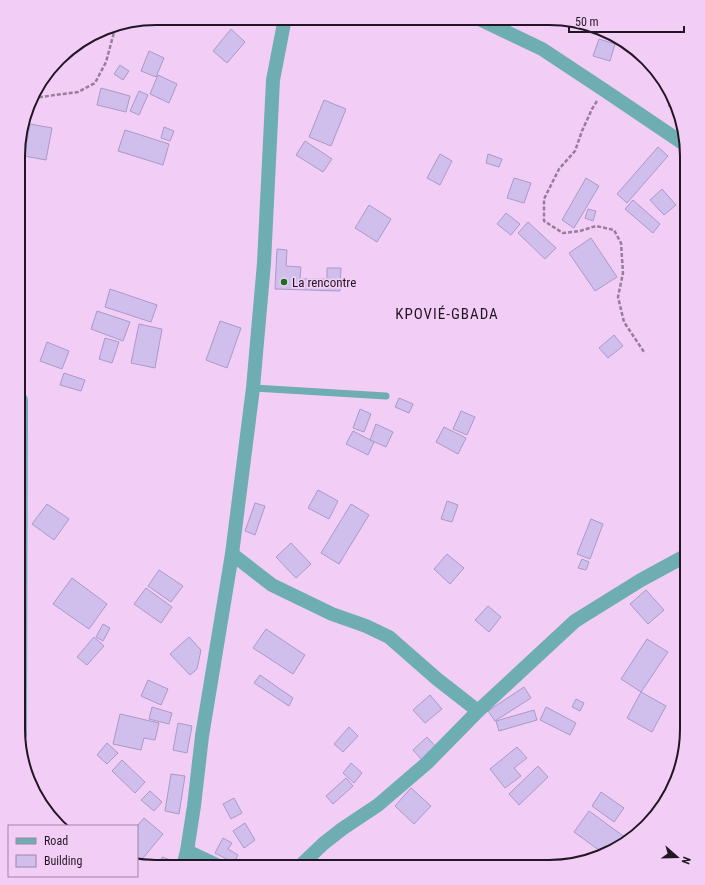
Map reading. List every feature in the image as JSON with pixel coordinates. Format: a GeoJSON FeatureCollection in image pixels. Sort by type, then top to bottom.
{"type":"FeatureCollection","features":[{"type":"Feature","properties":{"kind":"street"},"geometry":{"type":"LineString","coordinates":[[185,860],[194,806],[202,736],[232,554],[253,388],[264,263],[273,80],[284,25]]}},
{"type":"Feature","properties":{"kind":"street"},"geometry":{"type":"LineString","coordinates":[[492,25],[542,49],[679,141]]}},
{"type":"Feature","properties":{"kind":"street"},"geometry":{"type":"LineString","coordinates":[[232,554],[272,585],[332,614],[366,626],[389,637],[437,679],[478,711]]}},
{"type":"Feature","properties":{"kind":"street"},"geometry":{"type":"LineString","coordinates":[[306,860],[342,829],[378,805],[427,763],[478,711],[575,621],[641,580],[680,560]]}},
{"type":"Feature","properties":{"kind":"street"},"geometry":{"type":"LineString","coordinates":[[187,851],[206,860]]}},
{"type":"Feature","properties":{"kind":"lane"},"geometry":{"type":"LineString","coordinates":[[253,388],[386,396]]}},
{"type":"Feature","properties":{"kind":"path"},"geometry":{"type":"LineString","coordinates":[[39,97],[78,92],[95,82],[106,62],[114,32]]}},
{"type":"Feature","properties":{"kind":"path"},"geometry":{"type":"LineString","coordinates":[[604,90],[592,109],[575,151],[560,169],[544,199],[544,221],[563,232],[580,231],[596,226],[614,230],[621,243],[623,273],[618,297],[624,322],[644,352]]}},
{"type":"Feature","properties":{"kind":"building"},"geometry":{"type":"Polygon","coordinates":[[[231,29],[245,42],[227,63],[213,51],[231,29]]]}},
{"type":"Feature","properties":{"kind":"building"},"geometry":{"type":"Polygon","coordinates":[[[599,39],[615,44],[610,61],[593,56],[599,39]]]}},
{"type":"Feature","properties":{"kind":"building"},"geometry":{"type":"Polygon","coordinates":[[[149,51],[164,58],[156,77],[141,71],[149,51]]]}},
{"type":"Feature","properties":{"kind":"building"},"geometry":{"type":"Polygon","coordinates":[[[120,65],[129,71],[123,80],[114,74],[120,65]]]}},
{"type":"Feature","properties":{"kind":"building"},"geometry":{"type":"Polygon","coordinates":[[[158,75],[177,84],[169,103],[150,94],[158,75]]]}},
{"type":"Feature","properties":{"kind":"building"},"geometry":{"type":"Polygon","coordinates":[[[101,88],[130,96],[126,112],[97,105],[101,88]]]}},
{"type":"Feature","properties":{"kind":"building"},"geometry":{"type":"Polygon","coordinates":[[[139,91],[148,95],[139,115],[130,111],[139,91]]]}},
{"type":"Feature","properties":{"kind":"building"},"geometry":{"type":"Polygon","coordinates":[[[324,100],[346,109],[331,146],[309,137],[324,100]]]}},
{"type":"Feature","properties":{"kind":"building"},"geometry":{"type":"Polygon","coordinates":[[[30,124],[52,128],[46,160],[25,156],[30,124]]]}},
{"type":"Feature","properties":{"kind":"building"},"geometry":{"type":"Polygon","coordinates":[[[164,127],[174,131],[170,141],[161,138],[164,127]]]}},
{"type":"Feature","properties":{"kind":"building"},"geometry":{"type":"Polygon","coordinates":[[[125,130],[169,144],[163,165],[118,151],[125,130]]]}},
{"type":"Feature","properties":{"kind":"building"},"geometry":{"type":"Polygon","coordinates":[[[305,141],[332,159],[323,172],[296,155],[305,141]]]}},
{"type":"Feature","properties":{"kind":"building"},"geometry":{"type":"Polygon","coordinates":[[[658,147],[668,156],[627,203],[617,194],[658,147]]]}},
{"type":"Feature","properties":{"kind":"building"},"geometry":{"type":"Polygon","coordinates":[[[440,154],[452,161],[440,185],[427,178],[440,154]]]}},
{"type":"Feature","properties":{"kind":"building"},"geometry":{"type":"Polygon","coordinates":[[[488,154],[502,159],[499,167],[486,163],[488,154]]]}},
{"type":"Feature","properties":{"kind":"building"},"geometry":{"type":"Polygon","coordinates":[[[514,178],[531,183],[524,203],[507,198],[514,178]]]}},
{"type":"Feature","properties":{"kind":"building"},"geometry":{"type":"Polygon","coordinates":[[[586,178],[599,186],[574,228],[562,220],[586,178]]]}},
{"type":"Feature","properties":{"kind":"building"},"geometry":{"type":"Polygon","coordinates":[[[662,189],[676,205],[664,215],[650,200],[662,189]]]}},
{"type":"Feature","properties":{"kind":"building"},"geometry":{"type":"Polygon","coordinates":[[[633,200],[660,224],[653,233],[625,209],[633,200]]]}},
{"type":"Feature","properties":{"kind":"building"},"geometry":{"type":"Polygon","coordinates":[[[369,205],[391,219],[377,242],[355,228],[369,205]]]}},
{"type":"Feature","properties":{"kind":"building"},"geometry":{"type":"Polygon","coordinates":[[[588,209],[596,211],[593,221],[585,218],[588,209]]]}},
{"type":"Feature","properties":{"kind":"building"},"geometry":{"type":"Polygon","coordinates":[[[506,213],[520,224],[511,235],[497,224],[506,213]]]}},
{"type":"Feature","properties":{"kind":"building"},"geometry":{"type":"Polygon","coordinates":[[[528,222],[556,248],[545,259],[518,233],[528,222]]]}},
{"type":"Feature","properties":{"kind":"building"},"geometry":{"type":"Polygon","coordinates":[[[591,238],[617,277],[595,291],[569,253],[591,238]]]}},
{"type":"Feature","properties":{"kind":"building"},"geometry":{"type":"Polygon","coordinates":[[[277,249],[287,250],[286,266],[301,267],[300,279],[327,279],[327,268],[341,268],[340,291],[275,289],[277,249]]]}},
{"type":"Feature","properties":{"kind":"building"},"geometry":{"type":"Polygon","coordinates":[[[110,289],[157,305],[151,322],[105,307],[110,289]]]}},
{"type":"Feature","properties":{"kind":"building"},"geometry":{"type":"Polygon","coordinates":[[[97,311],[130,322],[123,341],[91,329],[97,311]]]}},
{"type":"Feature","properties":{"kind":"building"},"geometry":{"type":"Polygon","coordinates":[[[220,321],[241,328],[227,368],[206,360],[220,321]]]}},
{"type":"Feature","properties":{"kind":"building"},"geometry":{"type":"Polygon","coordinates":[[[139,324],[162,329],[155,368],[131,363],[139,324]]]}},
{"type":"Feature","properties":{"kind":"building"},"geometry":{"type":"Polygon","coordinates":[[[614,335],[623,346],[608,358],[599,348],[614,335]]]}},
{"type":"Feature","properties":{"kind":"building"},"geometry":{"type":"Polygon","coordinates":[[[105,338],[119,342],[112,363],[99,359],[105,338]]]}},
{"type":"Feature","properties":{"kind":"building"},"geometry":{"type":"Polygon","coordinates":[[[47,342],[69,351],[62,369],[40,361],[47,342]]]}},
{"type":"Feature","properties":{"kind":"building"},"geometry":{"type":"Polygon","coordinates":[[[64,373],[85,380],[81,391],[60,385],[64,373]]]}},
{"type":"Feature","properties":{"kind":"building"},"geometry":{"type":"Polygon","coordinates":[[[399,398],[413,404],[409,413],[395,407],[399,398]]]}},
{"type":"Feature","properties":{"kind":"building"},"geometry":{"type":"Polygon","coordinates":[[[360,409],[371,414],[364,432],[353,428],[360,409]]]}},
{"type":"Feature","properties":{"kind":"building"},"geometry":{"type":"Polygon","coordinates":[[[461,411],[475,417],[467,435],[453,429],[461,411]]]}},
{"type":"Feature","properties":{"kind":"building"},"geometry":{"type":"Polygon","coordinates":[[[376,424],[393,432],[386,447],[370,440],[376,424]]]}},
{"type":"Feature","properties":{"kind":"building"},"geometry":{"type":"Polygon","coordinates":[[[444,427],[466,438],[458,454],[436,442],[444,427]]]}},
{"type":"Feature","properties":{"kind":"building"},"geometry":{"type":"Polygon","coordinates":[[[353,431],[374,442],[368,455],[346,444],[353,431]]]}},
{"type":"Feature","properties":{"kind":"building"},"geometry":{"type":"Polygon","coordinates":[[[318,490],[338,501],[329,519],[308,508],[318,490]]]}},
{"type":"Feature","properties":{"kind":"building"},"geometry":{"type":"Polygon","coordinates":[[[447,501],[458,505],[452,522],[441,519],[447,501]]]}},
{"type":"Feature","properties":{"kind":"building"},"geometry":{"type":"Polygon","coordinates":[[[255,503],[265,506],[255,535],[245,531],[255,503]]]}},
{"type":"Feature","properties":{"kind":"building"},"geometry":{"type":"Polygon","coordinates":[[[47,504],[69,519],[54,540],[32,524],[47,504]]]}},
{"type":"Feature","properties":{"kind":"building"},"geometry":{"type":"Polygon","coordinates":[[[351,504],[369,515],[339,564],[321,553],[351,504]]]}},
{"type":"Feature","properties":{"kind":"building"},"geometry":{"type":"Polygon","coordinates":[[[591,519],[603,524],[590,559],[577,554],[591,519]]]}},
{"type":"Feature","properties":{"kind":"building"},"geometry":{"type":"Polygon","coordinates":[[[291,543],[311,564],[296,578],[276,557],[291,543]]]}},
{"type":"Feature","properties":{"kind":"building"},"geometry":{"type":"Polygon","coordinates":[[[447,554],[464,568],[450,584],[434,569],[447,554]]]}},
{"type":"Feature","properties":{"kind":"building"},"geometry":{"type":"Polygon","coordinates":[[[582,559],[589,562],[586,570],[578,568],[582,559]]]}},
{"type":"Feature","properties":{"kind":"building"},"geometry":{"type":"Polygon","coordinates":[[[159,570],[183,586],[171,602],[148,586],[159,570]]]}},
{"type":"Feature","properties":{"kind":"building"},"geometry":{"type":"Polygon","coordinates":[[[72,578],[107,604],[89,629],[53,604],[72,578]]]}},
{"type":"Feature","properties":{"kind":"building"},"geometry":{"type":"Polygon","coordinates":[[[146,588],[172,607],[161,623],[134,604],[146,588]]]}},
{"type":"Feature","properties":{"kind":"building"},"geometry":{"type":"Polygon","coordinates":[[[646,590],[664,610],[648,624],[630,604],[646,590]]]}},
{"type":"Feature","properties":{"kind":"building"},"geometry":{"type":"Polygon","coordinates":[[[488,606],[501,617],[489,632],[475,620],[488,606]]]}},
{"type":"Feature","properties":{"kind":"building"},"geometry":{"type":"Polygon","coordinates":[[[103,624],[110,628],[103,641],[96,637],[103,624]]]}},
{"type":"Feature","properties":{"kind":"building"},"geometry":{"type":"Polygon","coordinates":[[[266,629],[305,655],[293,674],[253,648],[266,629]]]}},
{"type":"Feature","properties":{"kind":"building"},"geometry":{"type":"Polygon","coordinates":[[[94,637],[104,646],[87,665],[77,657],[94,637]]]}},
{"type":"Feature","properties":{"kind":"building"},"geometry":{"type":"Polygon","coordinates":[[[189,637],[201,650],[197,669],[190,675],[170,654],[189,637]]]}},
{"type":"Feature","properties":{"kind":"building"},"geometry":{"type":"Polygon","coordinates":[[[647,639],[668,652],[641,692],[621,679],[647,639]]]}},
{"type":"Feature","properties":{"kind":"building"},"geometry":{"type":"Polygon","coordinates":[[[260,675],[293,698],[289,706],[254,683],[260,675]]]}},
{"type":"Feature","properties":{"kind":"building"},"geometry":{"type":"Polygon","coordinates":[[[148,680],[168,689],[161,705],[141,696],[148,680]]]}},
{"type":"Feature","properties":{"kind":"building"},"geometry":{"type":"Polygon","coordinates":[[[524,687],[531,698],[495,721],[488,711],[524,687]]]}},
{"type":"Feature","properties":{"kind":"building"},"geometry":{"type":"Polygon","coordinates":[[[641,692],[666,706],[652,732],[627,718],[641,692]]]}},
{"type":"Feature","properties":{"kind":"building"},"geometry":{"type":"Polygon","coordinates":[[[430,695],[442,709],[425,723],[413,710],[430,695]]]}},
{"type":"Feature","properties":{"kind":"building"},"geometry":{"type":"Polygon","coordinates":[[[576,699],[584,703],[580,711],[572,707],[576,699]]]}},
{"type":"Feature","properties":{"kind":"building"},"geometry":{"type":"Polygon","coordinates":[[[152,707],[172,713],[169,724],[149,719],[152,707]]]}},
{"type":"Feature","properties":{"kind":"building"},"geometry":{"type":"Polygon","coordinates":[[[546,707],[576,723],[570,735],[540,720],[546,707]]]}},
{"type":"Feature","properties":{"kind":"building"},"geometry":{"type":"Polygon","coordinates":[[[534,710],[537,720],[499,731],[496,721],[534,710]]]}},
{"type":"Feature","properties":{"kind":"building"},"geometry":{"type":"Polygon","coordinates":[[[120,714],[159,723],[155,740],[144,738],[141,750],[113,744],[120,714]]]}},
{"type":"Feature","properties":{"kind":"building"},"geometry":{"type":"Polygon","coordinates":[[[178,723],[192,726],[187,753],[173,750],[178,723]]]}},
{"type":"Feature","properties":{"kind":"building"},"geometry":{"type":"Polygon","coordinates":[[[349,727],[358,736],[343,752],[334,744],[349,727]]]}},
{"type":"Feature","properties":{"kind":"building"},"geometry":{"type":"Polygon","coordinates":[[[427,737],[436,747],[422,760],[413,750],[427,737]]]}},
{"type":"Feature","properties":{"kind":"building"},"geometry":{"type":"Polygon","coordinates":[[[107,743],[118,753],[107,764],[97,755],[107,743]]]}},
{"type":"Feature","properties":{"kind":"building"},"geometry":{"type":"Polygon","coordinates":[[[517,747],[527,758],[514,768],[521,776],[505,788],[490,769],[517,747]]]}},
{"type":"Feature","properties":{"kind":"building"},"geometry":{"type":"Polygon","coordinates":[[[122,760],[145,782],[135,793],[112,771],[122,760]]]}},
{"type":"Feature","properties":{"kind":"building"},"geometry":{"type":"Polygon","coordinates":[[[351,763],[362,773],[354,783],[343,773],[351,763]]]}},
{"type":"Feature","properties":{"kind":"building"},"geometry":{"type":"Polygon","coordinates":[[[538,766],[548,777],[519,805],[509,794],[538,766]]]}},
{"type":"Feature","properties":{"kind":"building"},"geometry":{"type":"Polygon","coordinates":[[[171,774],[185,776],[179,814],[165,811],[171,774]]]}},
{"type":"Feature","properties":{"kind":"building"},"geometry":{"type":"Polygon","coordinates":[[[346,778],[353,786],[333,804],[326,796],[346,778]]]}},
{"type":"Feature","properties":{"kind":"building"},"geometry":{"type":"Polygon","coordinates":[[[411,788],[431,806],[414,824],[395,806],[411,788]]]}},
{"type":"Feature","properties":{"kind":"building"},"geometry":{"type":"Polygon","coordinates":[[[150,791],[162,802],[154,811],[141,800],[150,791]]]}},
{"type":"Feature","properties":{"kind":"building"},"geometry":{"type":"Polygon","coordinates":[[[601,792],[624,808],[614,822],[592,806],[601,792]]]}},
{"type":"Feature","properties":{"kind":"building"},"geometry":{"type":"Polygon","coordinates":[[[234,798],[242,813],[231,819],[223,804],[234,798]]]}},
{"type":"Feature","properties":{"kind":"building"},"geometry":{"type":"Polygon","coordinates":[[[589,811],[624,836],[599,850],[574,832],[589,811]]]}},
{"type":"Feature","properties":{"kind":"building"},"geometry":{"type":"Polygon","coordinates":[[[144,818],[163,834],[142,859],[138,858],[138,825],[144,818]]]}},
{"type":"Feature","properties":{"kind":"building"},"geometry":{"type":"Polygon","coordinates":[[[245,823],[255,840],[244,848],[233,831],[245,823]]]}},
{"type":"Feature","properties":{"kind":"building"},"geometry":{"type":"Polygon","coordinates":[[[223,838],[232,843],[228,849],[238,855],[236,860],[228,860],[215,853],[223,838]]]}},
{"type":"Feature","properties":{"kind":"building"},"geometry":{"type":"Polygon","coordinates":[[[162,857],[171,860],[161,860],[162,857]]]}},
{"type":"Feature","properties":{"kind":"place","name":"La rencontre"},"geometry":{"type":"Point","coordinates":[284,282]}},
{"type":"Feature","properties":{"kind":"district","name":"KPOVIÉ-GBADA"},"geometry":{"type":"Point","coordinates":[447,314]}}]}
